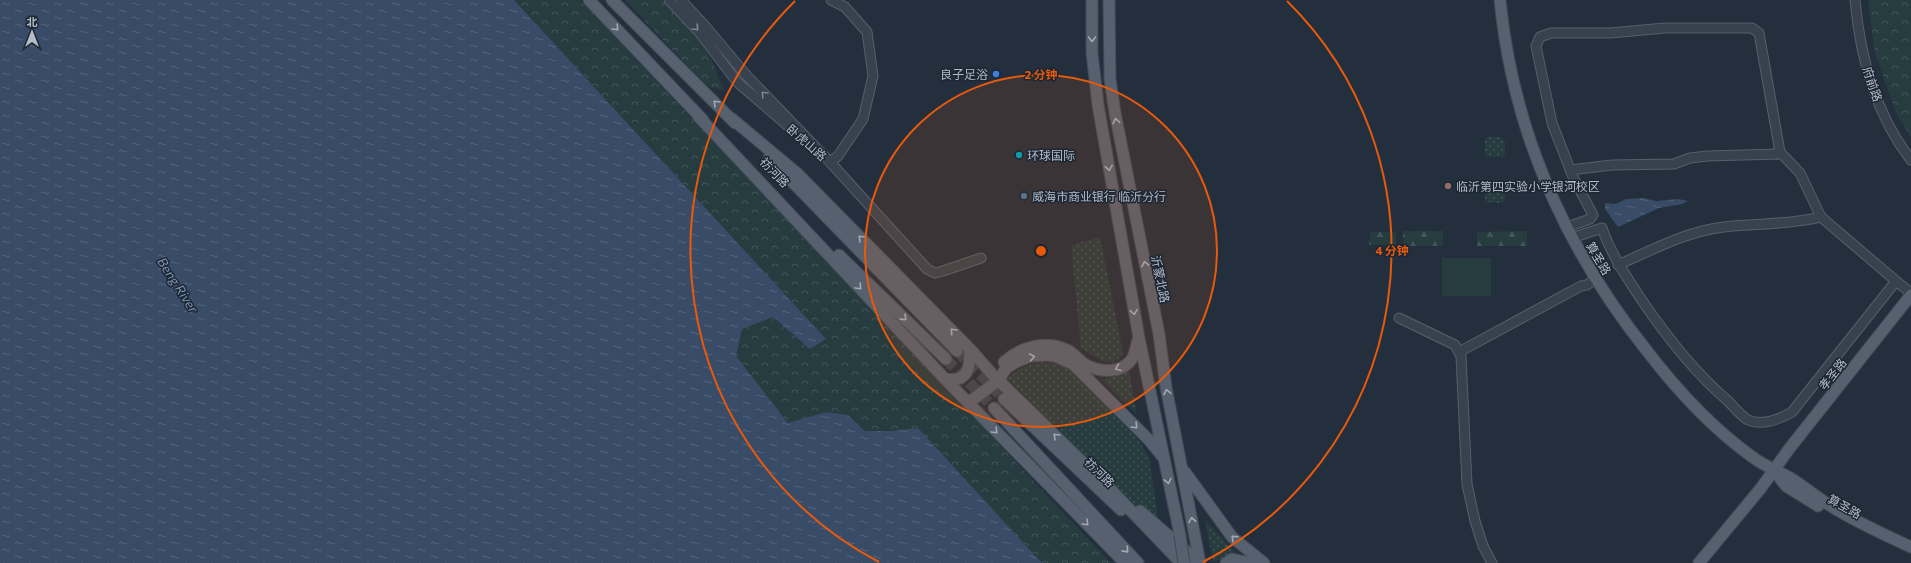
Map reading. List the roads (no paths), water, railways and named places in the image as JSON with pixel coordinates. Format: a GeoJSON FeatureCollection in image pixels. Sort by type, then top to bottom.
{"type":"FeatureCollection","features":[{"type":"Feature","properties":{"kind":"main road","name":"祊河路"},"geometry":{"type":"LineString","coordinates":[[589,0],[698,116],[748,162],[805,223],[946,359]]}},
{"type":"Feature","properties":{"kind":"main road","name":"祊河路"},"geometry":{"type":"LineString","coordinates":[[612,0],[730,118],[957,351]]}},
{"type":"Feature","properties":{"kind":"main road"},"geometry":{"type":"LineString","coordinates":[[1092,0],[1092,53],[1097,98],[1139,338],[1162,456],[1180,535],[1182,563]]}},
{"type":"Feature","properties":{"kind":"main road","name":"沂蒙北路"},"geometry":{"type":"LineString","coordinates":[[1110,0],[1110,79],[1114,113],[1159,334],[1166,387],[1198,561]]}},
{"type":"Feature","properties":{"kind":"main road","name":"算圣路"},"geometry":{"type":"LineString","coordinates":[[1500,0],[1512,76],[1533,151],[1558,212],[1596,278],[1632,331],[1673,384],[1696,408],[1751,456],[1774,471],[1791,479],[1835,509],[1911,547]]}},
{"type":"Feature","properties":{"kind":"main road","name":"算圣路"},"geometry":{"type":"LineString","coordinates":[[1507,0],[1518,74],[1528,114],[1552,182],[1578,236],[1618,302],[1674,374],[1701,404],[1750,447],[1774,471],[1786,486],[1831,514],[1882,541],[1911,554]]}},
{"type":"Feature","properties":{"kind":"main road"},"geometry":{"type":"LineString","coordinates":[[698,116],[945,379],[1125,563]]}},
{"type":"Feature","properties":{"kind":"main road"},"geometry":{"type":"LineString","coordinates":[[730,118],[798,174],[970,349],[995,377],[1182,563]]}},
{"type":"Feature","properties":{"kind":"main road","name":"孝圣路"},"geometry":{"type":"LineString","coordinates":[[1699,563],[1774,471],[1911,294]]}},
{"type":"Feature","properties":{"kind":"main road","name":"孝圣路"},"geometry":{"type":"LineString","coordinates":[[1693,563],[1757,484],[1774,471],[1792,453],[1911,302]]}},
{"type":"Feature","properties":{"kind":"main road"},"geometry":{"type":"LineString","coordinates":[[995,377],[1010,357],[1023,349],[1048,345],[1067,350],[1086,365],[1101,371],[1118,370],[1131,360],[1139,338]]}},
{"type":"Feature","properties":{"kind":"main road"},"geometry":{"type":"LineString","coordinates":[[945,379],[952,380],[962,378],[970,366],[970,349]]}},
{"type":"Feature","properties":{"kind":"main road"},"geometry":{"type":"LineString","coordinates":[[968,403],[1006,368],[1022,359],[1048,354],[1061,358],[1076,367],[1149,440],[1162,456]]}},
{"type":"Feature","properties":{"kind":"main road","name":"祊河路"},"geometry":{"type":"LineString","coordinates":[[1004,399],[1138,527],[1182,563]]}},
{"type":"Feature","properties":{"kind":"main road"},"geometry":{"type":"LineString","coordinates":[[994,408],[1138,563]]}},
{"type":"Feature","properties":{"kind":"main road"},"geometry":{"type":"LineString","coordinates":[[1069,449],[1198,561]]}},
{"type":"Feature","properties":{"kind":"main road"},"geometry":{"type":"LineString","coordinates":[[1182,469],[1232,537],[1264,563]]}},
{"type":"Feature","properties":{"kind":"main road"},"geometry":{"type":"LineString","coordinates":[[1226,563],[1232,559],[1250,563]]}},
{"type":"Feature","properties":{"kind":"street","name":"卧虎山路"},"geometry":{"type":"LineString","coordinates":[[669,0],[700,33],[737,82],[830,162]]}},
{"type":"Feature","properties":{"kind":"street","name":"卧虎山路"},"geometry":{"type":"LineString","coordinates":[[681,0],[747,76],[830,162]]}},
{"type":"Feature","properties":{"kind":"street"},"geometry":{"type":"LineString","coordinates":[[831,0],[846,7],[867,32],[873,76],[863,119],[838,156],[830,162],[927,269],[935,273],[981,258]]}},
{"type":"Feature","properties":{"kind":"street","name":"府前路"},"geometry":{"type":"LineString","coordinates":[[1855,0],[1859,32],[1872,87],[1885,117],[1911,160]]}},
{"type":"Feature","properties":{"kind":"street","name":"府前路"},"geometry":{"type":"LineString","coordinates":[[1861,0],[1865,31],[1878,85],[1891,114],[1911,149]]}},
{"type":"Feature","properties":{"kind":"street"},"geometry":{"type":"LineString","coordinates":[[1573,225],[1590,219],[1593,215],[1570,170],[1552,123],[1536,46],[1540,37],[1551,33],[1610,33],[1665,28],[1752,28],[1759,32],[1780,152],[1800,173],[1821,217],[1911,294]]}},
{"type":"Feature","properties":{"kind":"street"},"geometry":{"type":"LineString","coordinates":[[1570,170],[1612,165],[1674,164],[1690,158],[1707,156],[1782,154]]}},
{"type":"Feature","properties":{"kind":"street"},"geometry":{"type":"LineString","coordinates":[[1618,265],[1682,237],[1723,227],[1800,222],[1821,217]]}},
{"type":"Feature","properties":{"kind":"street"},"geometry":{"type":"LineString","coordinates":[[1578,236],[1602,228],[1609,248],[1618,265],[1662,331],[1708,384],[1748,420],[1763,422],[1780,419],[1792,412],[1896,281]]}},
{"type":"Feature","properties":{"kind":"street"},"geometry":{"type":"LineString","coordinates":[[1459,352],[1581,286],[1587,285],[1596,278]]}},
{"type":"Feature","properties":{"kind":"street"},"geometry":{"type":"LineString","coordinates":[[1399,318],[1455,345],[1461,356],[1467,484],[1474,521],[1483,546],[1492,563]]}},
{"type":"Feature","properties":{"kind":"water","name":"Beng River"},"geometry":{"type":"Polygon","coordinates":[[[0,0],[514,0],[826,339],[810,349],[773,317],[742,329],[736,356],[788,423],[826,412],[848,415],[865,431],[889,431],[918,428],[1042,563],[0,563],[0,0]]]}},
{"type":"Feature","properties":{"kind":"water"},"geometry":{"type":"Polygon","coordinates":[[[1643,198],[1656,201],[1678,199],[1688,201],[1682,204],[1659,208],[1618,227],[1605,209],[1605,203],[1616,204],[1626,199],[1643,198]]]}},
{"type":"Feature","properties":{"kind":"tunnel"},"geometry":{"type":"LineString","coordinates":[[957,351],[1004,399]]}},
{"type":"Feature","properties":{"kind":"tunnel"},"geometry":{"type":"LineString","coordinates":[[946,359],[994,408]]}},
{"type":"Feature","properties":{"kind":"place","name":"良子足浴"},"geometry":{"type":"Point","coordinates":[996,74]}},
{"type":"Feature","properties":{"kind":"place","name":"环球国际"},"geometry":{"type":"Point","coordinates":[1019,155]}},
{"type":"Feature","properties":{"kind":"place","name":"临沂第四实验小学银河校区"},"geometry":{"type":"Point","coordinates":[1448,186]}},
{"type":"Feature","properties":{"kind":"place","name":"威海市商业银行 临沂分行"},"geometry":{"type":"Point","coordinates":[1024,196]}}]}
